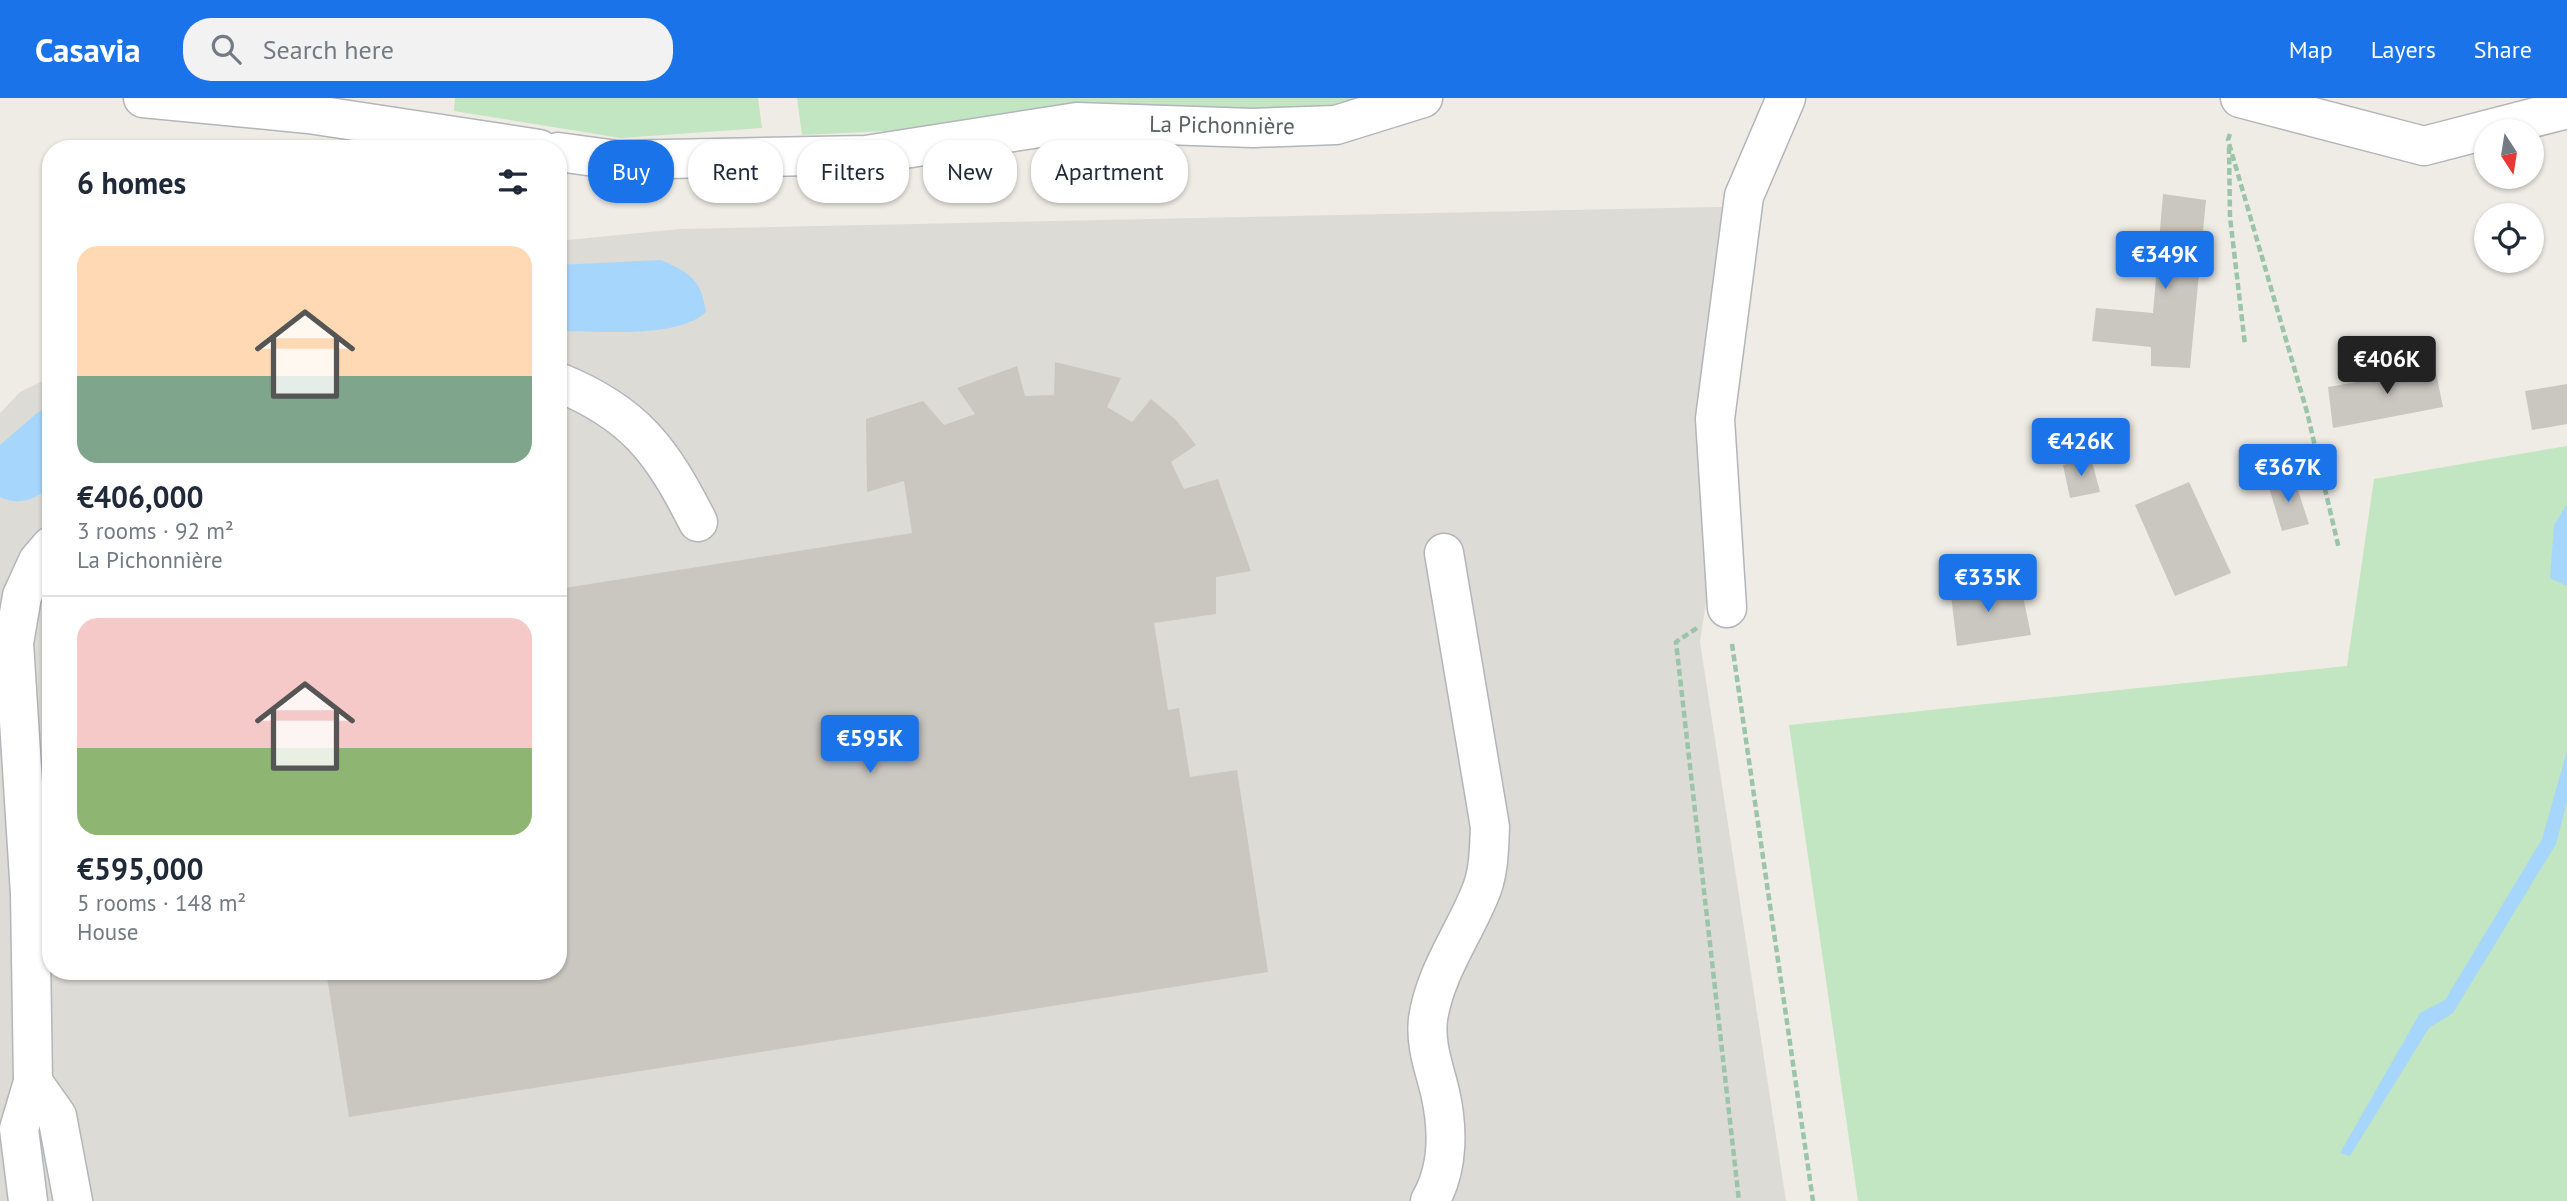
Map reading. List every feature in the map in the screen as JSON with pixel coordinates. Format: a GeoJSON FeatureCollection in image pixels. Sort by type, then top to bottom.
{"type":"FeatureCollection","features":[{"type":"Feature","properties":{"kind":"street"},"geometry":{"type":"LineString","coordinates":[[143,98],[309,114],[480,140]]}},
{"type":"Feature","properties":{"kind":"street","name":"La Pichonnière"},"geometry":{"type":"LineString","coordinates":[[567,153],[617,160],[866,155],[1077,122],[1253,128],[1336,125],[1423,98]]}},
{"type":"Feature","properties":{"kind":"street"},"geometry":{"type":"LineString","coordinates":[[1727,608],[1715,419],[1744,196],[1786,98]]}},
{"type":"Feature","properties":{"kind":"street"},"geometry":{"type":"LineString","coordinates":[[2241,98],[2424,146],[2567,109]]}},
{"type":"Feature","properties":{"kind":"street"},"geometry":{"type":"LineString","coordinates":[[567,386],[588,394],[619,414],[647,438],[673,474],[698,523]]}},
{"type":"Feature","properties":{"kind":"street"},"geometry":{"type":"LineString","coordinates":[[1430,1201],[1444,1164],[1447,1128],[1428,1052],[1428,1020],[1436,985],[1481,893],[1489,857],[1489,837],[1444,553]]}},
{"type":"Feature","properties":{"kind":"street"},"geometry":{"type":"LineString","coordinates":[[28,1201],[19,1129],[33,1083],[30,894],[14,642],[22,596],[42,556]]}},
{"type":"Feature","properties":{"kind":"street"},"geometry":{"type":"LineString","coordinates":[[33,1083],[57,1116],[73,1201]]}},
{"type":"Feature","properties":{"kind":"path"},"geometry":{"type":"LineString","coordinates":[[2241,98],[2228,140],[2230,218],[2245,345]]}},
{"type":"Feature","properties":{"kind":"path"},"geometry":{"type":"LineString","coordinates":[[2228,140],[2307,412],[2339,549]]}},
{"type":"Feature","properties":{"kind":"path"},"geometry":{"type":"LineString","coordinates":[[1740,1201],[1676,642],[1727,608],[1813,1201]]}},
{"type":"Feature","properties":{"kind":"shaded area"},"geometry":{"type":"Polygon","coordinates":[[[1763,206],[1700,642],[1786,1201],[0,1201],[0,413],[20,392],[42,381],[42,980],[567,980],[567,240],[680,229],[1763,206]]]}},
{"type":"Feature","properties":{"kind":"green space"},"geometry":{"type":"Polygon","coordinates":[[[455,98],[758,98],[762,128],[621,138],[454,111],[455,98]]]}},
{"type":"Feature","properties":{"kind":"green space"},"geometry":{"type":"Polygon","coordinates":[[[797,98],[1423,98],[1336,125],[1077,122],[802,135],[797,98]]]}},
{"type":"Feature","properties":{"kind":"green space"},"geometry":{"type":"Polygon","coordinates":[[[2567,446],[2567,1201],[1858,1201],[1789,725],[2347,666],[2374,479],[2567,446]]]}},
{"type":"Feature","properties":{"kind":"water"},"geometry":{"type":"Polygon","coordinates":[[[661,260],[693,279],[701,292],[706,312],[693,321],[657,330],[567,331],[567,265],[661,260]]]}},
{"type":"Feature","properties":{"kind":"water"},"geometry":{"type":"Polygon","coordinates":[[[42,410],[42,493],[27,500],[7,500],[0,497],[0,445],[42,410]]]}},
{"type":"Feature","properties":{"kind":"water"},"geometry":{"type":"Polygon","coordinates":[[[2567,504],[2567,586],[2550,578],[2554,525],[2567,504]]]}},
{"type":"Feature","properties":{"kind":"water"},"geometry":{"type":"Polygon","coordinates":[[[2567,751],[2567,802],[2556,844],[2453,1013],[2429,1028],[2350,1156],[2340,1153],[2420,1013],[2445,1000],[2542,839],[2567,751]]]}},
{"type":"Feature","properties":{"kind":"building"},"geometry":{"type":"Polygon","coordinates":[[[2163,194],[2206,200],[2190,368],[2151,366],[2151,347],[2092,341],[2096,308],[2153,313],[2163,194]]]}},
{"type":"Feature","properties":{"kind":"building"},"geometry":{"type":"Polygon","coordinates":[[[2433,358],[2443,407],[2333,428],[2328,387],[2409,373],[2407,363],[2433,358]]]}},
{"type":"Feature","properties":{"kind":"building"},"geometry":{"type":"Polygon","coordinates":[[[1055,362],[1121,378],[1107,407],[1132,422],[1151,399],[1176,420],[1196,445],[1171,462],[1184,489],[1218,479],[1251,571],[1216,577],[1216,614],[1154,623],[1168,710],[1179,708],[1190,777],[1237,770],[1268,972],[349,1117],[327,980],[567,980],[567,588],[912,533],[904,481],[867,492],[866,419],[923,401],[944,425],[975,414],[957,388],[1017,366],[1025,396],[1054,395],[1055,362]]]}},
{"type":"Feature","properties":{"kind":"building"},"geometry":{"type":"Polygon","coordinates":[[[2567,384],[2567,424],[2532,430],[2525,391],[2567,384]]]}},
{"type":"Feature","properties":{"kind":"building"},"geometry":{"type":"Polygon","coordinates":[[[2091,458],[2100,492],[2070,498],[2063,465],[2091,458]]]}},
{"type":"Feature","properties":{"kind":"building"},"geometry":{"type":"Polygon","coordinates":[[[2293,475],[2309,524],[2282,531],[2268,484],[2293,475]]]}},
{"type":"Feature","properties":{"kind":"building"},"geometry":{"type":"Polygon","coordinates":[[[2189,482],[2231,573],[2175,596],[2135,505],[2189,482]]]}},
{"type":"Feature","properties":{"kind":"building"},"geometry":{"type":"Polygon","coordinates":[[[1979,584],[1979,592],[2021,586],[2031,635],[1957,646],[1950,587],[1979,584]]]}}]}
